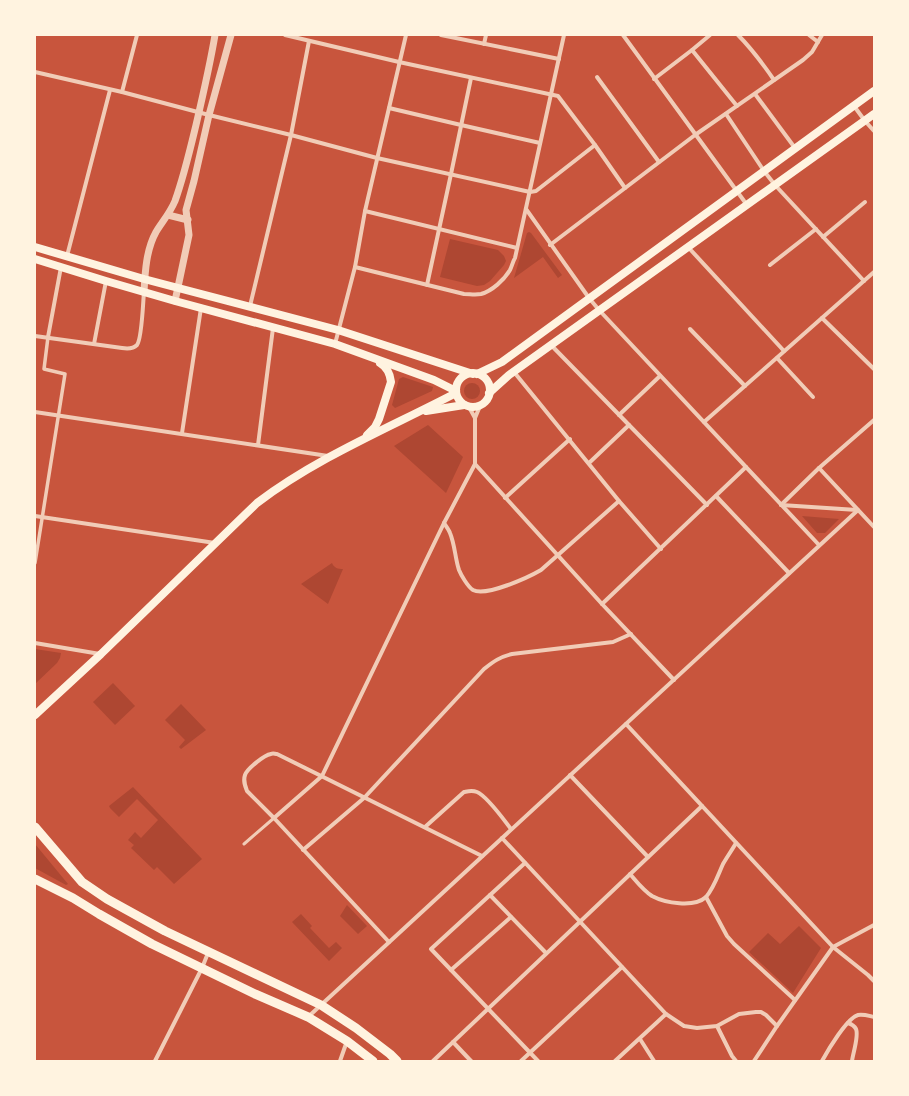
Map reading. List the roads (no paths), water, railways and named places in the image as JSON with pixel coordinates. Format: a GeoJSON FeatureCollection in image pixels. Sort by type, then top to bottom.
{"type":"FeatureCollection","features":[{"type":"Feature","properties":{"kind":"main road"},"geometry":{"type":"LineString","coordinates":[[466,406],[460,402],[456,392],[456,386],[463,377],[468,374],[475,374],[502,362],[874,91]]}},
{"type":"Feature","properties":{"kind":"main road"},"geometry":{"type":"LineString","coordinates":[[489,393],[514,371],[874,114]]}},
{"type":"Feature","properties":{"kind":"main road"},"geometry":{"type":"LineString","coordinates":[[35,247],[144,279],[338,330],[482,376],[488,384],[488,398],[480,406],[466,406],[420,412]]}},
{"type":"Feature","properties":{"kind":"main road"},"geometry":{"type":"LineString","coordinates":[[35,259],[174,301],[335,344],[434,380],[456,392]]}},
{"type":"Feature","properties":{"kind":"main road"},"geometry":{"type":"LineString","coordinates":[[359,353],[383,365],[388,370],[391,382],[375,427],[360,441]]}},
{"type":"Feature","properties":{"kind":"main road"},"geometry":{"type":"LineString","coordinates":[[36,713],[101,654],[268,495],[330,456],[420,412],[456,392]]}},
{"type":"Feature","properties":{"kind":"main road"},"geometry":{"type":"LineString","coordinates":[[35,827],[78,890],[99,914],[152,944],[255,994],[308,1017],[347,1041],[374,1061]]}},
{"type":"Feature","properties":{"kind":"main road"},"geometry":{"type":"LineString","coordinates":[[35,879],[107,899],[208,953],[321,1005],[356,1028],[397,1061]]}},
{"type":"Feature","properties":{"kind":"street"},"geometry":{"type":"LineString","coordinates":[[122,92],[137,35]]}},
{"type":"Feature","properties":{"kind":"street"},"geometry":{"type":"LineString","coordinates":[[35,336],[127,348],[135,346],[140,339],[144,279],[147,260],[154,234],[168,215],[175,202],[182,179],[199,112],[215,35]]}},
{"type":"Feature","properties":{"kind":"street"},"geometry":{"type":"LineString","coordinates":[[174,301],[189,235],[186,210],[209,115],[232,35]]}},
{"type":"Feature","properties":{"kind":"street"},"geometry":{"type":"LineString","coordinates":[[285,35],[399,62],[558,96],[626,188]]}},
{"type":"Feature","properties":{"kind":"street"},"geometry":{"type":"LineString","coordinates":[[335,344],[355,267],[377,158],[406,35]]}},
{"type":"Feature","properties":{"kind":"street"},"geometry":{"type":"LineString","coordinates":[[441,35],[559,59]]}},
{"type":"Feature","properties":{"kind":"street"},"geometry":{"type":"LineString","coordinates":[[484,44],[486,35]]}},
{"type":"Feature","properties":{"kind":"street"},"geometry":{"type":"LineString","coordinates":[[355,267],[464,294],[479,294],[486,292],[502,280],[510,270],[515,258],[564,35]]}},
{"type":"Feature","properties":{"kind":"street"},"geometry":{"type":"LineString","coordinates":[[623,35],[747,204]]}},
{"type":"Feature","properties":{"kind":"street"},"geometry":{"type":"LineString","coordinates":[[654,79],[710,35]]}},
{"type":"Feature","properties":{"kind":"street"},"geometry":{"type":"LineString","coordinates":[[738,35],[760,60],[774,80]]}},
{"type":"Feature","properties":{"kind":"street"},"geometry":{"type":"LineString","coordinates":[[809,35],[818,42]]}},
{"type":"Feature","properties":{"kind":"street"},"geometry":{"type":"LineString","coordinates":[[550,245],[695,135],[803,60],[812,52],[822,35]]}},
{"type":"Feature","properties":{"kind":"street"},"geometry":{"type":"LineString","coordinates":[[250,306],[291,135],[310,41]]}},
{"type":"Feature","properties":{"kind":"street"},"geometry":{"type":"LineString","coordinates":[[692,50],[737,106]]}},
{"type":"Feature","properties":{"kind":"street"},"geometry":{"type":"LineString","coordinates":[[35,72],[122,92],[377,158],[530,192],[536,191],[595,145]]}},
{"type":"Feature","properties":{"kind":"street"},"geometry":{"type":"LineString","coordinates":[[597,77],[659,162]]}},
{"type":"Feature","properties":{"kind":"street"},"geometry":{"type":"LineString","coordinates":[[427,285],[452,174],[471,78]]}},
{"type":"Feature","properties":{"kind":"street"},"geometry":{"type":"LineString","coordinates":[[67,256],[110,90]]}},
{"type":"Feature","properties":{"kind":"street"},"geometry":{"type":"LineString","coordinates":[[755,94],[795,148]]}},
{"type":"Feature","properties":{"kind":"street"},"geometry":{"type":"LineString","coordinates":[[854,105],[874,131]]}},
{"type":"Feature","properties":{"kind":"street"},"geometry":{"type":"LineString","coordinates":[[389,108],[461,126],[540,143]]}},
{"type":"Feature","properties":{"kind":"street"},"geometry":{"type":"LineString","coordinates":[[726,114],[775,185],[864,281]]}},
{"type":"Feature","properties":{"kind":"street"},"geometry":{"type":"LineString","coordinates":[[823,237],[865,202]]}},
{"type":"Feature","properties":{"kind":"street"},"geometry":{"type":"LineString","coordinates":[[526,209],[550,245],[599,310],[819,545]]}},
{"type":"Feature","properties":{"kind":"street"},"geometry":{"type":"LineString","coordinates":[[366,211],[517,248]]}},
{"type":"Feature","properties":{"kind":"street"},"geometry":{"type":"LineString","coordinates":[[168,215],[188,220]]}},
{"type":"Feature","properties":{"kind":"street"},"geometry":{"type":"LineString","coordinates":[[770,265],[816,229]]}},
{"type":"Feature","properties":{"kind":"street"},"geometry":{"type":"LineString","coordinates":[[688,247],[784,351]]}},
{"type":"Feature","properties":{"kind":"street"},"geometry":{"type":"LineString","coordinates":[[35,563],[65,374],[44,370],[48,338],[61,267]]}},
{"type":"Feature","properties":{"kind":"street"},"geometry":{"type":"LineString","coordinates":[[704,422],[874,272]]}},
{"type":"Feature","properties":{"kind":"street"},"geometry":{"type":"LineString","coordinates":[[94,344],[106,281]]}},
{"type":"Feature","properties":{"kind":"street"},"geometry":{"type":"LineString","coordinates":[[182,434],[201,308]]}},
{"type":"Feature","properties":{"kind":"street"},"geometry":{"type":"LineString","coordinates":[[822,318],[874,369]]}},
{"type":"Feature","properties":{"kind":"street"},"geometry":{"type":"LineString","coordinates":[[258,445],[274,327]]}},
{"type":"Feature","properties":{"kind":"street"},"geometry":{"type":"LineString","coordinates":[[690,330],[745,386]]}},
{"type":"Feature","properties":{"kind":"street"},"geometry":{"type":"LineString","coordinates":[[551,345],[707,504]]}},
{"type":"Feature","properties":{"kind":"street"},"geometry":{"type":"LineString","coordinates":[[777,358],[813,398]]}},
{"type":"Feature","properties":{"kind":"street"},"geometry":{"type":"LineString","coordinates":[[514,371],[661,549]]}},
{"type":"Feature","properties":{"kind":"street"},"geometry":{"type":"LineString","coordinates":[[619,415],[660,376]]}},
{"type":"Feature","properties":{"kind":"street"},"geometry":{"type":"LineString","coordinates":[[466,406],[475,418]]}},
{"type":"Feature","properties":{"kind":"street"},"geometry":{"type":"LineString","coordinates":[[274,818],[322,776],[444,523],[475,464],[475,418],[480,406]]}},
{"type":"Feature","properties":{"kind":"street"},"geometry":{"type":"LineString","coordinates":[[35,412],[330,456]]}},
{"type":"Feature","properties":{"kind":"street"},"geometry":{"type":"LineString","coordinates":[[781,504],[819,468],[874,420]]}},
{"type":"Feature","properties":{"kind":"street"},"geometry":{"type":"LineString","coordinates":[[589,463],[629,425]]}},
{"type":"Feature","properties":{"kind":"street"},"geometry":{"type":"LineString","coordinates":[[505,498],[570,439]]}},
{"type":"Feature","properties":{"kind":"street"},"geometry":{"type":"LineString","coordinates":[[475,464],[602,604],[674,680]]}},
{"type":"Feature","properties":{"kind":"street"},"geometry":{"type":"LineString","coordinates":[[602,604],[746,467]]}},
{"type":"Feature","properties":{"kind":"street"},"geometry":{"type":"LineString","coordinates":[[819,468],[874,527]]}},
{"type":"Feature","properties":{"kind":"street"},"geometry":{"type":"LineString","coordinates":[[716,496],[789,573]]}},
{"type":"Feature","properties":{"kind":"street"},"geometry":{"type":"LineString","coordinates":[[444,523],[450,532],[459,571],[466,582],[474,590],[482,592],[494,590],[530,576],[541,570],[620,501]]}},
{"type":"Feature","properties":{"kind":"street"},"geometry":{"type":"LineString","coordinates":[[781,504],[858,510]]}},
{"type":"Feature","properties":{"kind":"street"},"geometry":{"type":"LineString","coordinates":[[308,1017],[858,510]]}},
{"type":"Feature","properties":{"kind":"street"},"geometry":{"type":"LineString","coordinates":[[35,516],[216,543]]}},
{"type":"Feature","properties":{"kind":"street"},"geometry":{"type":"LineString","coordinates":[[303,850],[364,798],[494,660],[512,654],[613,642],[631,634]]}},
{"type":"Feature","properties":{"kind":"street"},"geometry":{"type":"LineString","coordinates":[[35,643],[101,654]]}},
{"type":"Feature","properties":{"kind":"street"},"geometry":{"type":"LineString","coordinates":[[626,724],[833,947],[874,981]]}},
{"type":"Feature","properties":{"kind":"street"},"geometry":{"type":"LineString","coordinates":[[389,942],[247,791],[244,780],[248,769],[264,756],[273,753],[277,754],[482,856]]}},
{"type":"Feature","properties":{"kind":"street"},"geometry":{"type":"LineString","coordinates":[[570,775],[648,857]]}},
{"type":"Feature","properties":{"kind":"street"},"geometry":{"type":"LineString","coordinates":[[425,827],[464,792],[471,790],[484,797],[512,829]]}},
{"type":"Feature","properties":{"kind":"street"},"geometry":{"type":"LineString","coordinates":[[433,1061],[702,806]]}},
{"type":"Feature","properties":{"kind":"street"},"geometry":{"type":"LineString","coordinates":[[502,838],[666,1014],[684,1026],[697,1028],[717,1026],[739,1014],[761,1012],[777,1026]]}},
{"type":"Feature","properties":{"kind":"street"},"geometry":{"type":"LineString","coordinates":[[630,874],[644,889],[662,900],[695,903],[706,897],[711,890],[736,843]]}},
{"type":"Feature","properties":{"kind":"street"},"geometry":{"type":"LineString","coordinates":[[525,863],[431,949],[538,1061]]}},
{"type":"Feature","properties":{"kind":"street"},"geometry":{"type":"LineString","coordinates":[[490,895],[546,953]]}},
{"type":"Feature","properties":{"kind":"street"},"geometry":{"type":"LineString","coordinates":[[706,897],[727,936],[794,1000]]}},
{"type":"Feature","properties":{"kind":"street"},"geometry":{"type":"LineString","coordinates":[[452,970],[511,917]]}},
{"type":"Feature","properties":{"kind":"street"},"geometry":{"type":"LineString","coordinates":[[754,1061],[794,1000],[833,947],[874,925]]}},
{"type":"Feature","properties":{"kind":"street"},"geometry":{"type":"LineString","coordinates":[[155,1061],[202,968],[208,953]]}},
{"type":"Feature","properties":{"kind":"street"},"geometry":{"type":"LineString","coordinates":[[521,1061],[622,966]]}},
{"type":"Feature","properties":{"kind":"street"},"geometry":{"type":"LineString","coordinates":[[615,1061],[666,1014]]}},
{"type":"Feature","properties":{"kind":"street"},"geometry":{"type":"LineString","coordinates":[[822,1061],[831,1046],[852,1018],[857,1015],[874,1017]]}},
{"type":"Feature","properties":{"kind":"street"},"geometry":{"type":"LineString","coordinates":[[848,1023],[855,1026],[856,1029],[856,1041],[852,1061]]}},
{"type":"Feature","properties":{"kind":"street"},"geometry":{"type":"LineString","coordinates":[[717,1026],[736,1061]]}},
{"type":"Feature","properties":{"kind":"street"},"geometry":{"type":"LineString","coordinates":[[640,1038],[654,1061]]}},
{"type":"Feature","properties":{"kind":"street"},"geometry":{"type":"LineString","coordinates":[[340,1061],[347,1041]]}},
{"type":"Feature","properties":{"kind":"street"},"geometry":{"type":"LineString","coordinates":[[453,1042],[471,1061]]}},
{"type":"Feature","properties":{"kind":"lane"},"geometry":{"type":"LineString","coordinates":[[244,844],[274,818]]}}]}
